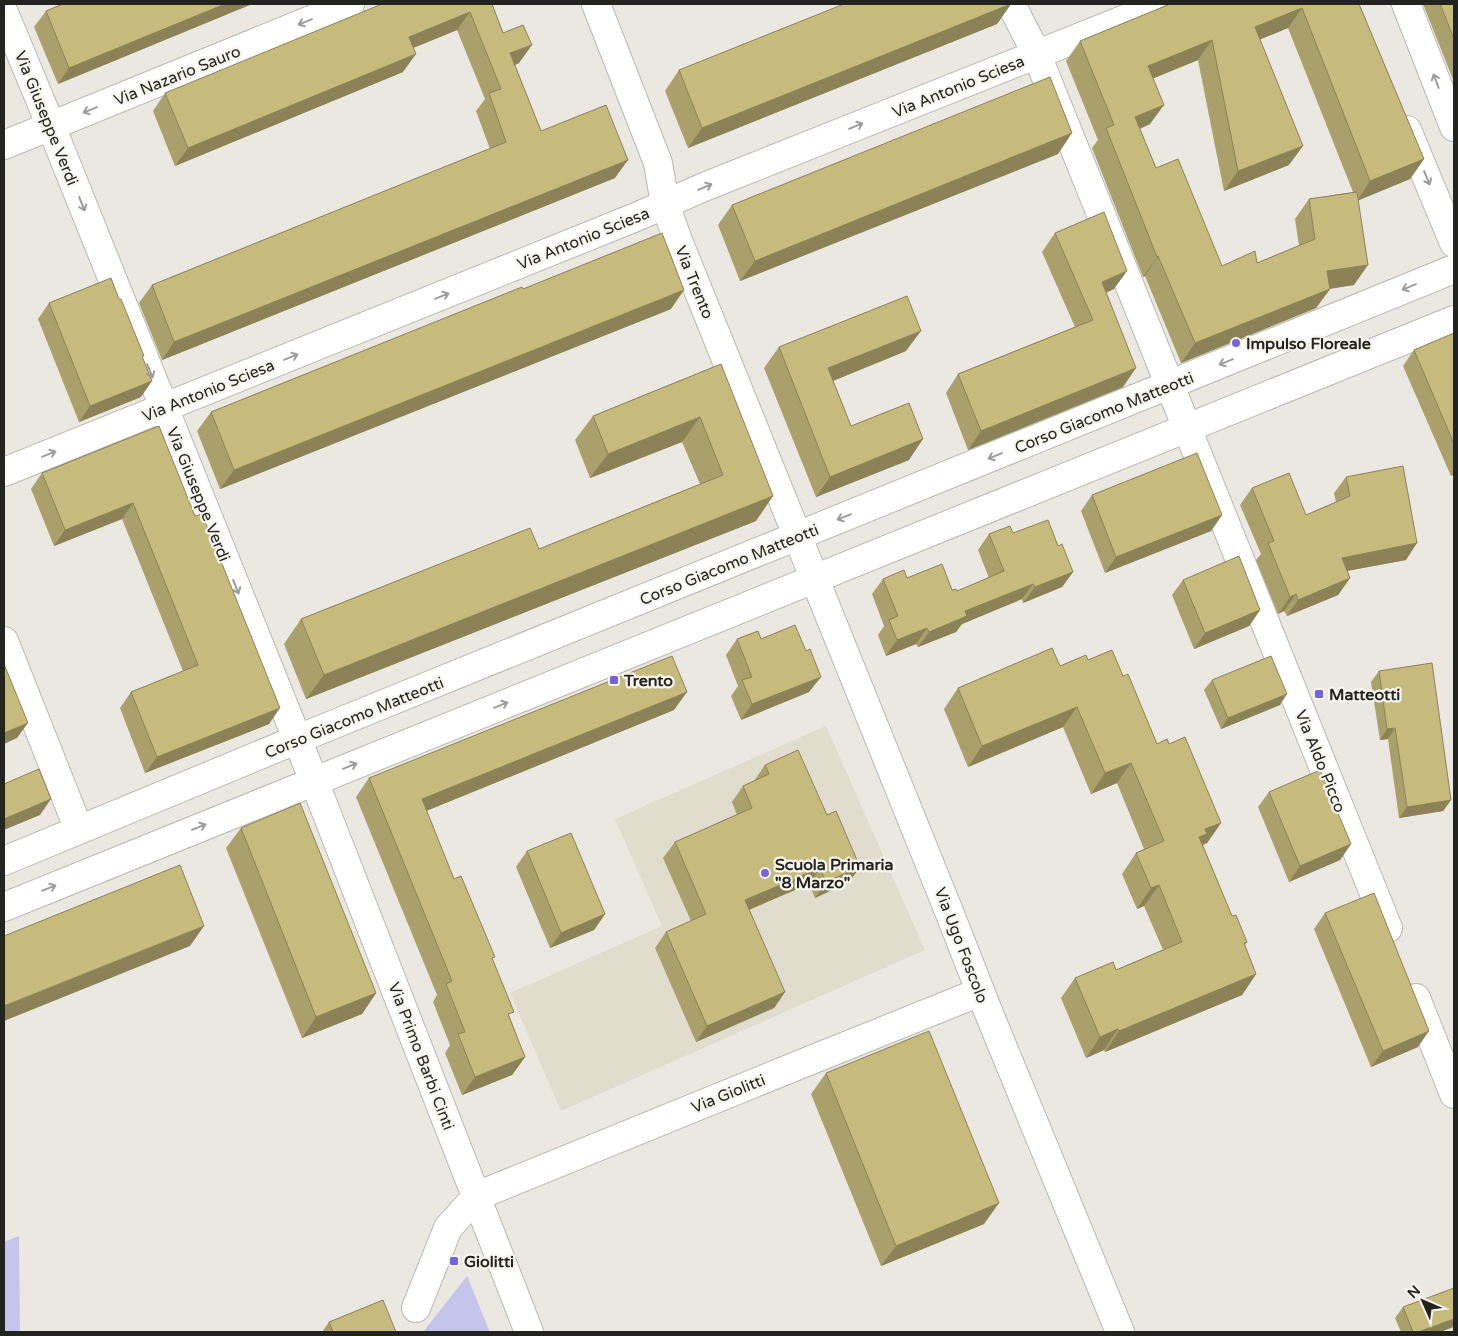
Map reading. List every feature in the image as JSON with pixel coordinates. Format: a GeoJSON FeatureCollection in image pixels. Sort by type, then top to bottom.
{"type":"FeatureCollection","features":[{"type":"Feature","properties":{"kind":"street","name":"Via Nazario Sauro"},"geometry":{"type":"LineString","coordinates":[[4,145],[350,4]]}},
{"type":"Feature","properties":{"kind":"street","name":"Via Trento"},"geometry":{"type":"LineString","coordinates":[[596,4],[658,163],[666,204],[677,238],[806,557]]}},
{"type":"Feature","properties":{"kind":"street","name":"Via Aldo Picco"},"geometry":{"type":"LineString","coordinates":[[1011,4],[1036,54],[1395,947]]}},
{"type":"Feature","properties":{"kind":"street","name":"Via Antonio Sciesa"},"geometry":{"type":"LineString","coordinates":[[4,472],[636,217],[704,187],[1163,4]]}},
{"type":"Feature","properties":{"kind":"street"},"geometry":{"type":"LineString","coordinates":[[1406,4],[1454,126]]}},
{"type":"Feature","properties":{"kind":"street","name":"Via Giuseppe Verdi"},"geometry":{"type":"LineString","coordinates":[[4,13],[314,781]]}},
{"type":"Feature","properties":{"kind":"street"},"geometry":{"type":"LineString","coordinates":[[1396,104],[1454,243]]}},
{"type":"Feature","properties":{"kind":"street","name":"Corso Giacomo Matteotti"},"geometry":{"type":"LineString","coordinates":[[4,907],[314,781],[806,557],[1170,385],[1454,269]]}},
{"type":"Feature","properties":{"kind":"street","name":"Corso Giacomo Matteotti"},"geometry":{"type":"LineString","coordinates":[[4,861],[297,740],[806,557],[1187,428],[1454,320]]}},
{"type":"Feature","properties":{"kind":"street","name":"Via Ugo Foscolo"},"geometry":{"type":"LineString","coordinates":[[806,557],[980,992],[1120,1332]]}},
{"type":"Feature","properties":{"kind":"street"},"geometry":{"type":"LineString","coordinates":[[4,642],[79,830]]}},
{"type":"Feature","properties":{"kind":"street","name":"Via Primo Barbi Cinti"},"geometry":{"type":"LineString","coordinates":[[314,781],[529,1332]]}},
{"type":"Feature","properties":{"kind":"street"},"geometry":{"type":"LineString","coordinates":[[1406,974],[1454,1094]]}},
{"type":"Feature","properties":{"kind":"street","name":"Via Giolitti"},"geometry":{"type":"LineString","coordinates":[[477,1196],[980,992]]}},
{"type":"Feature","properties":{"kind":"street"},"geometry":{"type":"LineString","coordinates":[[416,1308],[448,1228],[477,1196]]}},
{"type":"Feature","properties":{"kind":"shaded area","name":"Scuola Primaria \"8 Marzo\""},"geometry":{"type":"Polygon","coordinates":[[[826,726],[925,950],[561,1111],[510,993],[662,926],[615,819],[826,726]]]}},
{"type":"Feature","properties":{"kind":"shaded area"},"geometry":{"type":"Polygon","coordinates":[[[19,1236],[20,1332],[4,1332],[4,1242],[19,1236]]]}},
{"type":"Feature","properties":{"kind":"shaded area"},"geometry":{"type":"Polygon","coordinates":[[[467,1276],[490,1332],[423,1332],[467,1276]]]}},
{"type":"Feature","properties":{"kind":"building"},"geometry":{"type":"Polygon","coordinates":[[[63,4],[225,4],[69,68],[46,11],[63,4]]]}},
{"type":"Feature","properties":{"kind":"building"},"geometry":{"type":"Polygon","coordinates":[[[382,4],[492,4],[503,33],[523,25],[532,45],[510,53],[541,131],[606,105],[628,160],[174,342],[152,285],[506,142],[489,93],[501,89],[470,12],[409,37],[416,54],[188,148],[165,93],[382,4]]]}},
{"type":"Feature","properties":{"kind":"building"},"geometry":{"type":"Polygon","coordinates":[[[844,4],[1011,4],[702,128],[679,70],[844,4]]]}},
{"type":"Feature","properties":{"kind":"building"},"geometry":{"type":"Polygon","coordinates":[[[1170,4],[1359,4],[1424,159],[1370,181],[1302,8],[1255,27],[1303,146],[1238,171],[1212,40],[1148,66],[1164,105],[1135,117],[1156,168],[1178,159],[1222,266],[1255,251],[1257,263],[1315,239],[1309,199],[1357,192],[1368,265],[1327,271],[1330,289],[1195,343],[1157,257],[1106,128],[1114,125],[1080,41],[1170,4]]]}},
{"type":"Feature","properties":{"kind":"building"},"geometry":{"type":"Polygon","coordinates":[[[1440,4],[1454,4],[1454,39],[1440,4]]]}},
{"type":"Feature","properties":{"kind":"building"},"geometry":{"type":"Polygon","coordinates":[[[1050,77],[1072,133],[755,261],[732,205],[1050,77]]]}},
{"type":"Feature","properties":{"kind":"building"},"geometry":{"type":"Polygon","coordinates":[[[1104,212],[1127,271],[1102,282],[1136,368],[981,431],[958,374],[1093,320],[1055,233],[1104,212]]]}},
{"type":"Feature","properties":{"kind":"building"},"geometry":{"type":"Polygon","coordinates":[[[662,233],[684,290],[234,470],[211,412],[662,233]]]}},
{"type":"Feature","properties":{"kind":"building"},"geometry":{"type":"Polygon","coordinates":[[[111,278],[144,356],[142,356],[152,381],[90,406],[49,303],[111,278]]]}},
{"type":"Feature","properties":{"kind":"building"},"geometry":{"type":"Polygon","coordinates":[[[907,296],[921,331],[828,368],[851,426],[909,403],[923,439],[830,477],[779,347],[907,296]]]}},
{"type":"Feature","properties":{"kind":"building"},"geometry":{"type":"Polygon","coordinates":[[[1454,333],[1454,444],[1414,350],[1454,333]]]}},
{"type":"Feature","properties":{"kind":"building"},"geometry":{"type":"Polygon","coordinates":[[[721,364],[773,496],[324,675],[301,619],[530,528],[539,549],[723,475],[700,417],[608,454],[593,416],[721,364]]]}},
{"type":"Feature","properties":{"kind":"building"},"geometry":{"type":"Polygon","coordinates":[[[159,426],[195,516],[202,514],[280,708],[157,757],[131,692],[198,665],[133,503],[65,530],[42,473],[159,426]]]}},
{"type":"Feature","properties":{"kind":"building"},"geometry":{"type":"Polygon","coordinates":[[[1197,453],[1222,515],[1116,557],[1092,495],[1197,453]]]}},
{"type":"Feature","properties":{"kind":"building"},"geometry":{"type":"Polygon","coordinates":[[[1403,466],[1417,543],[1342,558],[1350,578],[1298,600],[1296,594],[1290,597],[1268,543],[1274,541],[1252,488],[1289,473],[1306,515],[1350,496],[1346,477],[1403,466]]]}},
{"type":"Feature","properties":{"kind":"building"},"geometry":{"type":"Polygon","coordinates":[[[1048,520],[1058,546],[1062,544],[1073,572],[1035,587],[1033,584],[965,611],[967,616],[929,632],[927,628],[897,640],[889,620],[898,616],[883,579],[904,570],[907,578],[942,564],[952,590],[956,589],[957,591],[1004,571],[989,534],[1010,526],[1013,533],[1048,520]]]}},
{"type":"Feature","properties":{"kind":"building"},"geometry":{"type":"Polygon","coordinates":[[[1239,556],[1260,610],[1205,633],[1183,580],[1239,556]]]}},
{"type":"Feature","properties":{"kind":"building"},"geometry":{"type":"Polygon","coordinates":[[[795,625],[806,651],[810,649],[821,677],[752,704],[742,680],[752,677],[737,639],[758,631],[761,639],[795,625]]]}},
{"type":"Feature","properties":{"kind":"building"},"geometry":{"type":"Polygon","coordinates":[[[1052,648],[1060,666],[1086,655],[1088,660],[1112,650],[1123,676],[1128,674],[1157,744],[1167,739],[1169,744],[1185,737],[1221,823],[1205,829],[1207,834],[1199,837],[1232,916],[1236,915],[1247,942],[1244,943],[1256,974],[1119,1031],[1118,1029],[1100,1037],[1075,978],[1113,962],[1116,970],[1182,942],[1159,885],[1151,888],[1136,853],[1164,841],[1131,763],[1105,773],[1077,707],[982,746],[958,688],[1052,648]]]}},
{"type":"Feature","properties":{"kind":"building"},"geometry":{"type":"Polygon","coordinates":[[[672,656],[687,692],[422,799],[454,879],[461,876],[495,957],[492,958],[514,1012],[508,1014],[525,1057],[475,1077],[458,1034],[465,1032],[446,984],[452,981],[369,778],[672,656]]]}},
{"type":"Feature","properties":{"kind":"building"},"geometry":{"type":"Polygon","coordinates":[[[1271,656],[1287,694],[1228,718],[1212,680],[1271,656]]]}},
{"type":"Feature","properties":{"kind":"building"},"geometry":{"type":"Polygon","coordinates":[[[1432,663],[1451,800],[1407,807],[1395,728],[1387,729],[1379,671],[1432,663]]]}},
{"type":"Feature","properties":{"kind":"building"},"geometry":{"type":"Polygon","coordinates":[[[4,664],[28,723],[4,733],[4,664]]]}},
{"type":"Feature","properties":{"kind":"building"},"geometry":{"type":"Polygon","coordinates":[[[798,750],[827,815],[836,811],[860,867],[826,882],[820,868],[745,900],[785,992],[707,1026],[666,932],[706,914],[675,842],[752,808],[743,786],[769,774],[765,765],[798,750]]]}},
{"type":"Feature","properties":{"kind":"building"},"geometry":{"type":"Polygon","coordinates":[[[39,769],[51,799],[4,819],[4,784],[39,769]]]}},
{"type":"Feature","properties":{"kind":"building"},"geometry":{"type":"Polygon","coordinates":[[[1320,770],[1351,844],[1300,866],[1269,792],[1320,770]]]}},
{"type":"Feature","properties":{"kind":"building"},"geometry":{"type":"Polygon","coordinates":[[[300,803],[376,993],[316,1017],[241,828],[300,803]]]}},
{"type":"Feature","properties":{"kind":"building"},"geometry":{"type":"Polygon","coordinates":[[[571,833],[605,914],[561,933],[527,851],[571,833]]]}},
{"type":"Feature","properties":{"kind":"building"},"geometry":{"type":"Polygon","coordinates":[[[180,865],[204,926],[4,1006],[4,936],[180,865]]]}},
{"type":"Feature","properties":{"kind":"building"},"geometry":{"type":"Polygon","coordinates":[[[1374,893],[1429,1031],[1383,1051],[1325,913],[1374,893]]]}},
{"type":"Feature","properties":{"kind":"building"},"geometry":{"type":"Polygon","coordinates":[[[929,1031],[999,1203],[896,1246],[826,1073],[929,1031]]]}},
{"type":"Feature","properties":{"kind":"building"},"geometry":{"type":"Polygon","coordinates":[[[1454,1288],[1454,1319],[1418,1332],[1413,1332],[1403,1307],[1454,1288]]]}},
{"type":"Feature","properties":{"kind":"building"},"geometry":{"type":"Polygon","coordinates":[[[383,1300],[396,1332],[333,1332],[329,1322],[383,1300]]]}},
{"type":"Feature","properties":{"kind":"place","name":"Impulso Floreale"},"geometry":{"type":"Point","coordinates":[1236,343]}},
{"type":"Feature","properties":{"kind":"place","name":"Trento"},"geometry":{"type":"Point","coordinates":[614,680]}},
{"type":"Feature","properties":{"kind":"place","name":"Matteotti"},"geometry":{"type":"Point","coordinates":[1319,694]}},
{"type":"Feature","properties":{"kind":"place","name":"Scuola Primaria \"8 Marzo\""},"geometry":{"type":"Point","coordinates":[765,873]}},
{"type":"Feature","properties":{"kind":"place","name":"Giolitti"},"geometry":{"type":"Point","coordinates":[454,1261]}}]}
